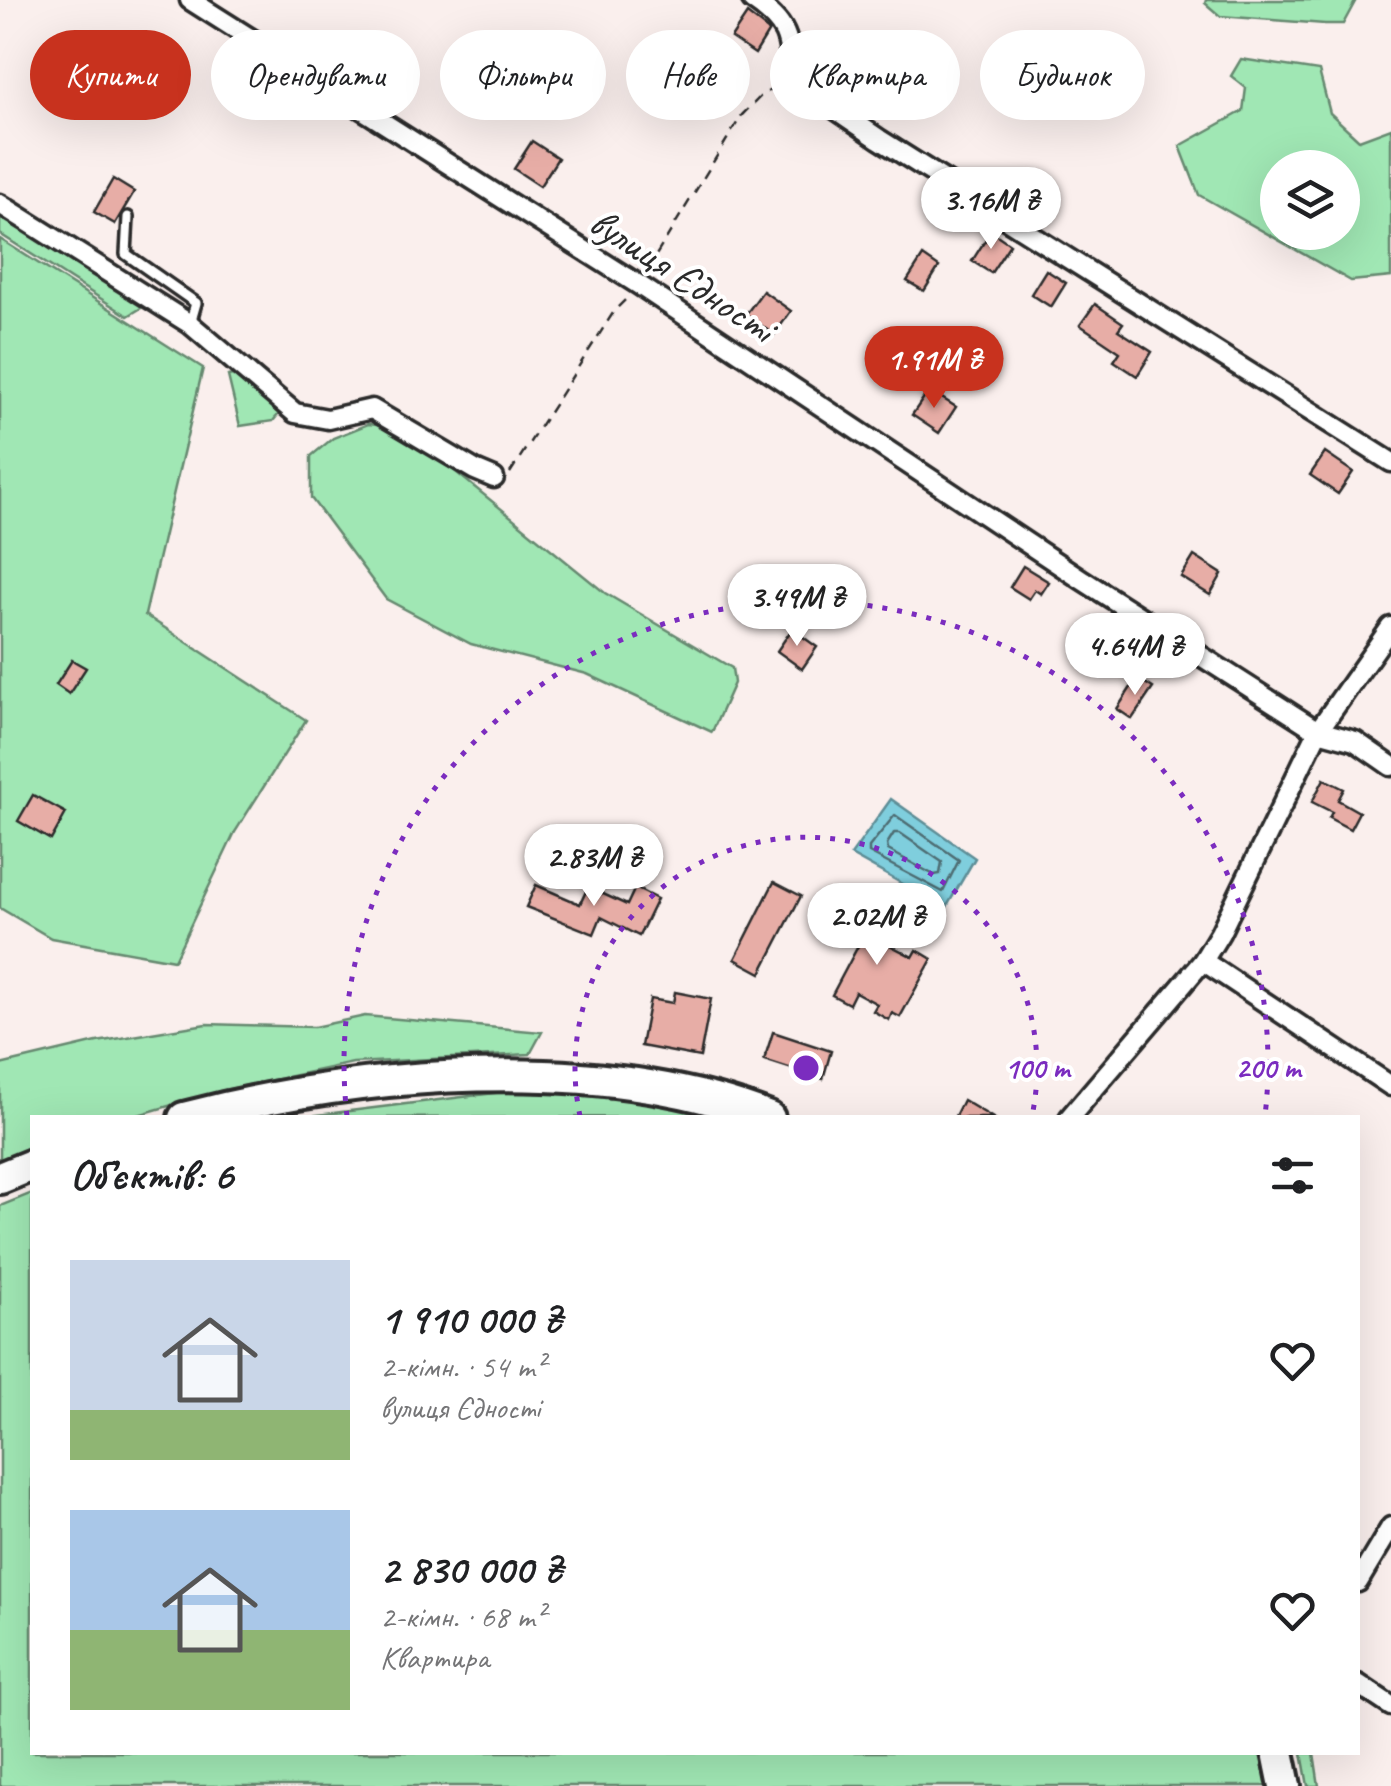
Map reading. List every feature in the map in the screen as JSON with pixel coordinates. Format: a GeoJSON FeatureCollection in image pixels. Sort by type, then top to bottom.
{"type":"FeatureCollection","features":[{"type":"Feature","properties":{"kind":"main road"},"geometry":{"type":"LineString","coordinates":[[197,1115],[288,1094],[355,1085],[508,1076],[594,1080],[672,1090],[762,1115]]}},
{"type":"Feature","properties":{"kind":"main road"},"geometry":{"type":"LineString","coordinates":[[0,1178],[30,1166]]}},
{"type":"Feature","properties":{"kind":"main road"},"geometry":{"type":"LineString","coordinates":[[1279,1755],[1285,1786]]}},
{"type":"Feature","properties":{"kind":"street","name":"вулиця Єдності"},"geometry":{"type":"LineString","coordinates":[[190,0],[639,285],[1048,558],[1318,731],[1354,741],[1391,766]]}},
{"type":"Feature","properties":{"kind":"street"},"geometry":{"type":"LineString","coordinates":[[752,0],[776,16],[784,30]]}},
{"type":"Feature","properties":{"kind":"street"},"geometry":{"type":"LineString","coordinates":[[852,120],[1391,462]]}},
{"type":"Feature","properties":{"kind":"street"},"geometry":{"type":"LineString","coordinates":[[0,204],[190,324],[295,413],[328,419],[372,408],[494,478]]}},
{"type":"Feature","properties":{"kind":"street"},"geometry":{"type":"LineString","coordinates":[[1072,1115],[1203,962],[1318,731],[1391,627]]}},
{"type":"Feature","properties":{"kind":"street"},"geometry":{"type":"LineString","coordinates":[[1203,962],[1391,1086]]}},
{"type":"Feature","properties":{"kind":"street"},"geometry":{"type":"LineString","coordinates":[[1360,1579],[1391,1527]]}},
{"type":"Feature","properties":{"kind":"street"},"geometry":{"type":"LineString","coordinates":[[1360,1685],[1391,1706]]}},
{"type":"Feature","properties":{"kind":"lane"},"geometry":{"type":"LineString","coordinates":[[128,217],[126,254],[196,303],[190,324]]}},
{"type":"Feature","properties":{"kind":"path"},"geometry":{"type":"LineString","coordinates":[[494,478],[511,472],[615,310],[639,285],[742,115],[770,91]]}},
{"type":"Feature","properties":{"kind":"green space"},"geometry":{"type":"Polygon","coordinates":[[[1206,0],[1356,0],[1343,24],[1325,24],[1220,16],[1206,0]]]}},
{"type":"Feature","properties":{"kind":"green space"},"geometry":{"type":"Polygon","coordinates":[[[1241,59],[1319,71],[1330,113],[1359,140],[1391,128],[1391,277],[1351,281],[1296,250],[1360,250],[1360,150],[1260,150],[1260,230],[1199,195],[1180,146],[1243,111],[1246,88],[1231,76],[1241,59]]]}},
{"type":"Feature","properties":{"kind":"green space"},"geometry":{"type":"Polygon","coordinates":[[[0,210],[146,305],[128,316],[0,234],[0,210]]]}},
{"type":"Feature","properties":{"kind":"green space"},"geometry":{"type":"Polygon","coordinates":[[[0,239],[203,368],[145,615],[306,720],[235,832],[174,960],[51,938],[0,908],[0,239]]]}},
{"type":"Feature","properties":{"kind":"green space"},"geometry":{"type":"Polygon","coordinates":[[[251,371],[282,410],[273,421],[240,426],[228,376],[251,371]]]}},
{"type":"Feature","properties":{"kind":"green space"},"geometry":{"type":"Polygon","coordinates":[[[368,424],[395,427],[605,593],[732,668],[734,683],[712,732],[587,674],[471,644],[386,599],[311,498],[311,456],[333,438],[368,424]]]}},
{"type":"Feature","properties":{"kind":"green space"},"geometry":{"type":"Polygon","coordinates":[[[365,1016],[542,1032],[530,1054],[353,1063],[220,1091],[138,1115],[30,1115],[30,1149],[0,1161],[0,1065],[97,1042],[206,1024],[314,1027],[365,1016]]]}},
{"type":"Feature","properties":{"kind":"green space"},"geometry":{"type":"Polygon","coordinates":[[[511,1091],[611,1096],[701,1115],[317,1115],[511,1091]]]}},
{"type":"Feature","properties":{"kind":"green space"},"geometry":{"type":"Polygon","coordinates":[[[30,1194],[30,1755],[1272,1755],[1278,1786],[0,1786],[0,1206],[30,1194]]]}},
{"type":"Feature","properties":{"kind":"green space"},"geometry":{"type":"Polygon","coordinates":[[[1302,1755],[1314,1755],[1319,1786],[1308,1786],[1302,1755]]]}},
{"type":"Feature","properties":{"kind":"water"},"geometry":{"type":"Polygon","coordinates":[[[891,799],[975,858],[946,908],[851,855],[891,799]]]}},
{"type":"Feature","properties":{"kind":"building"},"geometry":{"type":"Polygon","coordinates":[[[747,14],[769,31],[755,54],[750,51],[750,30],[736,30],[747,14]]]}},
{"type":"Feature","properties":{"kind":"building"},"geometry":{"type":"Polygon","coordinates":[[[532,141],[558,158],[540,186],[514,169],[532,141]]]}},
{"type":"Feature","properties":{"kind":"building"},"geometry":{"type":"Polygon","coordinates":[[[113,179],[134,192],[115,224],[94,212],[113,179]]]}},
{"type":"Feature","properties":{"kind":"building"},"geometry":{"type":"Polygon","coordinates":[[[991,231],[1010,244],[991,273],[972,261],[991,231]]]}},
{"type":"Feature","properties":{"kind":"building"},"geometry":{"type":"Polygon","coordinates":[[[923,256],[939,267],[924,291],[907,281],[923,256]]]}},
{"type":"Feature","properties":{"kind":"building"},"geometry":{"type":"Polygon","coordinates":[[[1046,270],[1066,283],[1051,307],[1031,294],[1046,270]]]}},
{"type":"Feature","properties":{"kind":"building"},"geometry":{"type":"Polygon","coordinates":[[[763,291],[791,311],[774,335],[746,314],[763,291]]]}},
{"type":"Feature","properties":{"kind":"building"},"geometry":{"type":"Polygon","coordinates":[[[1095,304],[1123,323],[1118,330],[1152,352],[1137,376],[1114,361],[1120,352],[1080,325],[1095,304]]]}},
{"type":"Feature","properties":{"kind":"building"},"geometry":{"type":"Polygon","coordinates":[[[929,390],[956,407],[939,433],[912,415],[929,390]]]}},
{"type":"Feature","properties":{"kind":"building"},"geometry":{"type":"Polygon","coordinates":[[[1325,453],[1353,472],[1338,494],[1310,475],[1325,453]]]}},
{"type":"Feature","properties":{"kind":"building"},"geometry":{"type":"Polygon","coordinates":[[[1194,556],[1222,574],[1210,595],[1181,577],[1194,556]]]}},
{"type":"Feature","properties":{"kind":"building"},"geometry":{"type":"Polygon","coordinates":[[[1023,566],[1049,582],[1041,594],[1035,590],[1029,599],[1010,587],[1023,566]]]}},
{"type":"Feature","properties":{"kind":"building"},"geometry":{"type":"Polygon","coordinates":[[[792,629],[817,647],[802,669],[777,651],[792,629]]]}},
{"type":"Feature","properties":{"kind":"building"},"geometry":{"type":"Polygon","coordinates":[[[72,660],[86,668],[69,694],[56,685],[72,660]]]}},
{"type":"Feature","properties":{"kind":"building"},"geometry":{"type":"Polygon","coordinates":[[[1137,678],[1153,688],[1132,719],[1117,709],[1137,678]]]}},
{"type":"Feature","properties":{"kind":"building"},"geometry":{"type":"Polygon","coordinates":[[[1324,779],[1344,789],[1338,800],[1359,812],[1350,829],[1329,818],[1332,812],[1312,802],[1324,779]]]}},
{"type":"Feature","properties":{"kind":"building"},"geometry":{"type":"Polygon","coordinates":[[[33,795],[66,813],[51,840],[18,821],[33,795]]]}},
{"type":"Feature","properties":{"kind":"building"},"geometry":{"type":"Polygon","coordinates":[[[774,882],[801,896],[761,973],[735,959],[774,882]]]}},
{"type":"Feature","properties":{"kind":"building"},"geometry":{"type":"Polygon","coordinates":[[[536,885],[580,904],[588,887],[627,905],[635,888],[657,899],[639,936],[601,917],[594,934],[526,907],[536,885]]]}},
{"type":"Feature","properties":{"kind":"building"},"geometry":{"type":"Polygon","coordinates":[[[842,909],[886,933],[882,941],[913,957],[917,950],[932,959],[900,1017],[892,1013],[889,1020],[873,1011],[877,1004],[855,992],[849,1004],[832,995],[858,946],[830,931],[842,909]]]}},
{"type":"Feature","properties":{"kind":"building"},"geometry":{"type":"Polygon","coordinates":[[[675,992],[711,999],[700,1057],[641,1046],[650,999],[673,1003],[675,992]]]}},
{"type":"Feature","properties":{"kind":"building"},"geometry":{"type":"Polygon","coordinates":[[[773,1032],[831,1051],[823,1079],[764,1060],[773,1032]]]}},
{"type":"Feature","properties":{"kind":"building"},"geometry":{"type":"Polygon","coordinates":[[[963,1100],[988,1115],[956,1115],[963,1100]]]}}]}
